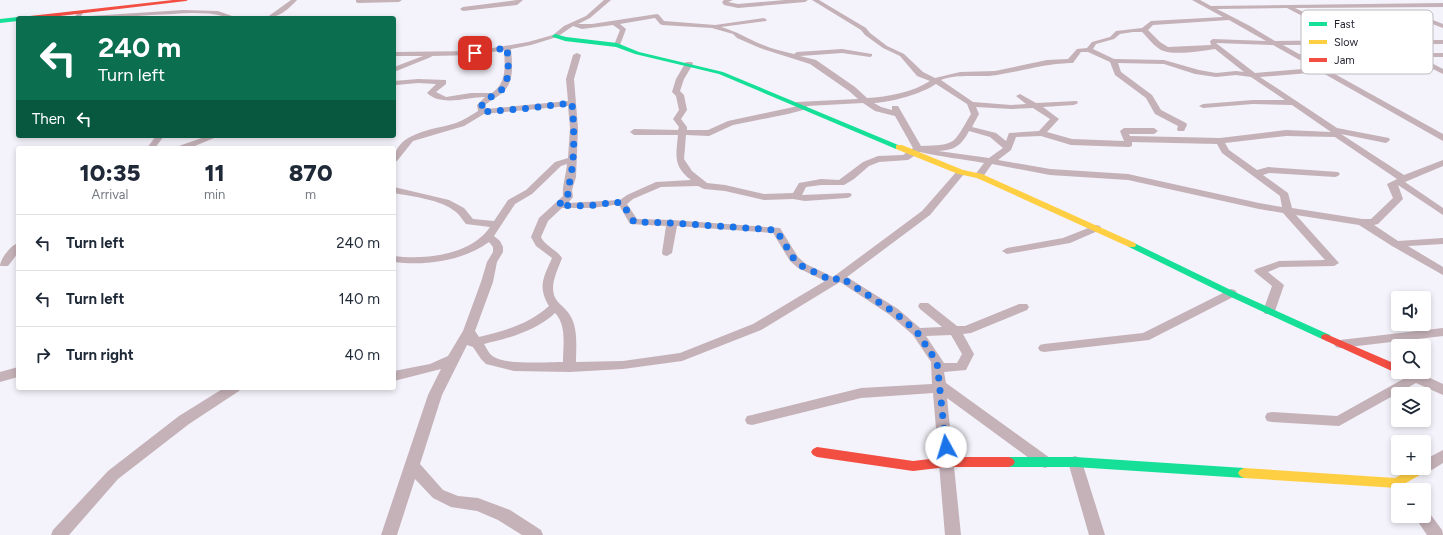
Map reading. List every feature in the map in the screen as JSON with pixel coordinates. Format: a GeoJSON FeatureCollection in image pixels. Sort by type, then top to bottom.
{"type":"FeatureCollection","features":[{"type":"Feature","properties":{"kind":"main road"},"geometry":{"type":"LineString","coordinates":[[62,16],[186,0]]}},
{"type":"Feature","properties":{"kind":"main road"},"geometry":{"type":"LineString","coordinates":[[0,21],[16,19]]}},
{"type":"Feature","properties":{"kind":"main road"},"geometry":{"type":"LineString","coordinates":[[555,36],[565,39],[618,45],[637,53],[721,72],[916,150],[961,172],[979,176],[1096,228],[1230,293],[1391,366]]}},
{"type":"Feature","properties":{"kind":"main road"},"geometry":{"type":"LineString","coordinates":[[817,452],[913,466],[947,462],[1075,462],[1391,485]]}},
{"type":"Feature","properties":{"kind":"main road"},"geometry":{"type":"LineString","coordinates":[[1404,483],[1414,475]]}},
{"type":"Feature","properties":{"kind":"street"},"geometry":{"type":"LineString","coordinates":[[272,16],[288,6],[294,0]]}},
{"type":"Feature","properties":{"kind":"street"},"geometry":{"type":"LineString","coordinates":[[358,1],[399,0]]}},
{"type":"Feature","properties":{"kind":"street"},"geometry":{"type":"LineString","coordinates":[[463,9],[517,3],[520,0]]}},
{"type":"Feature","properties":{"kind":"street"},"geometry":{"type":"LineString","coordinates":[[396,54],[431,55],[475,53],[529,44],[555,36],[572,24],[588,17],[608,0]]}},
{"type":"Feature","properties":{"kind":"street"},"geometry":{"type":"LineString","coordinates":[[730,0],[726,0],[726,4],[738,6],[760,2],[805,0]]}},
{"type":"Feature","properties":{"kind":"street"},"geometry":{"type":"LineString","coordinates":[[796,196],[802,185],[821,182],[841,183],[851,177],[866,164],[878,159],[905,158],[916,150],[946,148],[959,142],[976,114],[971,104],[936,81],[920,74],[902,55],[885,47],[867,34],[864,29],[815,0]]}},
{"type":"Feature","properties":{"kind":"street"},"geometry":{"type":"LineString","coordinates":[[1195,0],[1231,18],[1301,59]]}},
{"type":"Feature","properties":{"kind":"street"},"geometry":{"type":"LineString","coordinates":[[1276,0],[1301,14]]}},
{"type":"Feature","properties":{"kind":"street"},"geometry":{"type":"LineString","coordinates":[[1210,7],[1443,5]]}},
{"type":"Feature","properties":{"kind":"street"},"geometry":{"type":"LineString","coordinates":[[118,16],[216,11],[229,16]]}},
{"type":"Feature","properties":{"kind":"street"},"geometry":{"type":"LineString","coordinates":[[572,24],[582,26],[615,23],[657,16],[662,23],[713,26],[764,20]]}},
{"type":"Feature","properties":{"kind":"street"},"geometry":{"type":"LineString","coordinates":[[1144,30],[1151,23],[1231,18]]}},
{"type":"Feature","properties":{"kind":"street"},"geometry":{"type":"LineString","coordinates":[[1433,22],[1443,26]]}},
{"type":"Feature","properties":{"kind":"street"},"geometry":{"type":"LineString","coordinates":[[615,23],[623,29],[618,45]]}},
{"type":"Feature","properties":{"kind":"street"},"geometry":{"type":"LineString","coordinates":[[713,26],[735,33],[739,37],[762,46],[813,62],[852,88],[865,101],[878,109],[899,114]]}},
{"type":"Feature","properties":{"kind":"street"},"geometry":{"type":"LineString","coordinates":[[1089,50],[1094,43],[1112,38],[1118,32],[1133,30],[1144,30],[1164,49],[1177,51],[1189,48],[1216,47]]}},
{"type":"Feature","properties":{"kind":"street"},"geometry":{"type":"LineString","coordinates":[[1301,43],[1216,40],[1213,42],[1216,47],[1253,75],[1335,132],[1443,212]]}},
{"type":"Feature","properties":{"kind":"street"},"geometry":{"type":"LineString","coordinates":[[396,70],[414,72],[443,82],[431,93],[445,99],[471,95],[496,94],[501,89],[508,77],[507,48]]}},
{"type":"Feature","properties":{"kind":"street"},"geometry":{"type":"LineString","coordinates":[[634,132],[682,131],[709,133],[731,122],[788,112],[801,105],[884,100],[895,98],[926,87],[940,78],[960,74],[996,73],[1047,62],[1070,61],[1079,50],[1089,50],[1113,61],[1164,62],[1210,74],[1236,73],[1253,75],[1301,72]]}},
{"type":"Feature","properties":{"kind":"street"},"geometry":{"type":"LineString","coordinates":[[791,55],[842,51],[870,55]]}},
{"type":"Feature","properties":{"kind":"street"},"geometry":{"type":"LineString","coordinates":[[396,83],[414,72],[431,55]]}},
{"type":"Feature","properties":{"kind":"street"},"geometry":{"type":"LineString","coordinates":[[570,367],[568,326],[565,317],[547,293],[547,280],[557,258],[555,253],[541,245],[536,237],[543,220],[568,197],[567,190],[571,177],[574,128],[570,79],[577,55]]}},
{"type":"Feature","properties":{"kind":"street"},"geometry":{"type":"LineString","coordinates":[[1433,55],[1443,55]]}},
{"type":"Feature","properties":{"kind":"street"},"geometry":{"type":"LineString","coordinates":[[1296,56],[1301,56]]}},
{"type":"Feature","properties":{"kind":"street"},"geometry":{"type":"LineString","coordinates":[[1113,61],[1118,73],[1150,97],[1158,112],[1183,125],[1181,129]]}},
{"type":"Feature","properties":{"kind":"street"},"geometry":{"type":"LineString","coordinates":[[689,64],[680,79],[676,92],[680,95],[683,110],[677,119],[682,127],[680,159],[688,173],[704,186],[725,188],[764,197],[796,196],[805,198],[847,195]]}},
{"type":"Feature","properties":{"kind":"street"},"geometry":{"type":"LineString","coordinates":[[1433,67],[1443,72]]}},
{"type":"Feature","properties":{"kind":"street"},"geometry":{"type":"LineString","coordinates":[[1329,74],[1443,138]]}},
{"type":"Feature","properties":{"kind":"street"},"geometry":{"type":"LineString","coordinates":[[482,112],[482,105],[491,95]]}},
{"type":"Feature","properties":{"kind":"street"},"geometry":{"type":"LineString","coordinates":[[1020,96],[1055,119],[1041,133]]}},
{"type":"Feature","properties":{"kind":"street"},"geometry":{"type":"LineString","coordinates":[[895,98],[892,104],[899,114],[916,150]]}},
{"type":"Feature","properties":{"kind":"street"},"geometry":{"type":"LineString","coordinates":[[1203,106],[1253,102],[1294,103]]}},
{"type":"Feature","properties":{"kind":"street"},"geometry":{"type":"LineString","coordinates":[[396,156],[410,139],[461,124],[482,112],[572,103]]}},
{"type":"Feature","properties":{"kind":"street"},"geometry":{"type":"LineString","coordinates":[[971,104],[1011,106],[1074,104]]}},
{"type":"Feature","properties":{"kind":"street"},"geometry":{"type":"LineString","coordinates":[[967,128],[993,135],[1008,148]]}},
{"type":"Feature","properties":{"kind":"street"},"geometry":{"type":"LineString","coordinates":[[979,176],[989,162],[1008,148],[1012,135],[1041,133],[1071,142],[1129,144],[1124,131],[1154,131]]}},
{"type":"Feature","properties":{"kind":"street"},"geometry":{"type":"LineString","coordinates":[[1128,139],[1220,141],[1286,133],[1335,132],[1386,140]]}},
{"type":"Feature","properties":{"kind":"street"},"geometry":{"type":"LineString","coordinates":[[188,146],[210,138]]}},
{"type":"Feature","properties":{"kind":"street"},"geometry":{"type":"LineString","coordinates":[[1220,141],[1225,151],[1285,195],[1287,211],[1334,263],[1279,264],[1260,271],[1278,284],[1270,311]]}},
{"type":"Feature","properties":{"kind":"street"},"geometry":{"type":"LineString","coordinates":[[916,150],[944,155],[964,156],[989,162],[1050,172],[1128,177],[1258,206],[1362,222],[1374,222],[1398,199],[1392,184],[1432,169],[1443,163]]}},
{"type":"Feature","properties":{"kind":"street"},"geometry":{"type":"LineString","coordinates":[[396,259],[416,262],[448,257],[475,246],[488,237],[511,202],[529,192],[558,164],[572,160]]}},
{"type":"Feature","properties":{"kind":"street"},"geometry":{"type":"LineString","coordinates":[[1256,174],[1268,170],[1335,174]]}},
{"type":"Feature","properties":{"kind":"street"},"geometry":{"type":"LineString","coordinates":[[469,331],[485,356],[491,362],[514,366],[570,367],[623,365],[682,357],[757,327],[837,279],[926,213],[961,172]]}},
{"type":"Feature","properties":{"kind":"street"},"geometry":{"type":"LineString","coordinates":[[622,203],[630,197],[659,184],[701,183]]}},
{"type":"Feature","properties":{"kind":"street"},"geometry":{"type":"LineString","coordinates":[[396,190],[438,200],[459,209],[470,222],[496,224]]}},
{"type":"Feature","properties":{"kind":"street"},"geometry":{"type":"LineString","coordinates":[[558,205],[598,205],[614,201],[622,203],[634,222],[776,230],[794,259],[802,266],[837,279],[894,312],[917,332],[937,362],[953,535]]}},
{"type":"Feature","properties":{"kind":"street"},"geometry":{"type":"LineString","coordinates":[[1362,222],[1443,272]]}},
{"type":"Feature","properties":{"kind":"street"},"geometry":{"type":"LineString","coordinates":[[667,254],[672,223]]}},
{"type":"Feature","properties":{"kind":"street"},"geometry":{"type":"LineString","coordinates":[[1007,250],[1066,241],[1096,228]]}},
{"type":"Feature","properties":{"kind":"street"},"geometry":{"type":"LineString","coordinates":[[389,535],[435,395],[469,331],[488,282],[492,262],[498,252],[498,247],[495,240],[488,237]]}},
{"type":"Feature","properties":{"kind":"street"},"geometry":{"type":"LineString","coordinates":[[1396,244],[1443,241]]}},
{"type":"Feature","properties":{"kind":"street"},"geometry":{"type":"LineString","coordinates":[[4,264],[16,249]]}},
{"type":"Feature","properties":{"kind":"street"},"geometry":{"type":"LineString","coordinates":[[1044,348],[1145,337],[1230,293]]}},
{"type":"Feature","properties":{"kind":"street"},"geometry":{"type":"LineString","coordinates":[[461,346],[509,333],[538,321],[547,316],[556,306]]}},
{"type":"Feature","properties":{"kind":"street"},"geometry":{"type":"LineString","coordinates":[[924,306],[956,332],[968,354],[961,367],[938,368]]}},
{"type":"Feature","properties":{"kind":"street"},"geometry":{"type":"LineString","coordinates":[[917,332],[956,332],[967,330],[1023,307]]}},
{"type":"Feature","properties":{"kind":"street"},"geometry":{"type":"LineString","coordinates":[[1340,344],[1443,332]]}},
{"type":"Feature","properties":{"kind":"street"},"geometry":{"type":"LineString","coordinates":[[396,376],[433,368],[453,359]]}},
{"type":"Feature","properties":{"kind":"street"},"geometry":{"type":"LineString","coordinates":[[0,377],[16,373]]}},
{"type":"Feature","properties":{"kind":"street"},"geometry":{"type":"LineString","coordinates":[[1272,417],[1339,421],[1404,379]]}},
{"type":"Feature","properties":{"kind":"street"},"geometry":{"type":"LineString","coordinates":[[1419,379],[1443,390]]}},
{"type":"Feature","properties":{"kind":"street"},"geometry":{"type":"LineString","coordinates":[[752,420],[861,393],[939,386],[1045,462]]}},
{"type":"Feature","properties":{"kind":"street"},"geometry":{"type":"LineString","coordinates":[[59,535],[113,475],[184,420],[231,390]]}},
{"type":"Feature","properties":{"kind":"street"},"geometry":{"type":"LineString","coordinates":[[1431,463],[1443,456]]}},
{"type":"Feature","properties":{"kind":"street"},"geometry":{"type":"LineString","coordinates":[[1075,462],[1097,535]]}},
{"type":"Feature","properties":{"kind":"street"},"geometry":{"type":"LineString","coordinates":[[412,466],[438,494],[456,502],[478,505],[504,514],[535,535]]}},
{"type":"Feature","properties":{"kind":"street"},"geometry":{"type":"LineString","coordinates":[[1427,523],[1436,535]]}},
{"type":"Feature","properties":{"kind":"traffic: fast"},"geometry":{"type":"LineString","coordinates":[[0,21],[16,19]]}},
{"type":"Feature","properties":{"kind":"traffic: fast"},"geometry":{"type":"LineString","coordinates":[[555,36],[565,39],[617,45],[637,53],[721,73],[899,147]]}},
{"type":"Feature","properties":{"kind":"traffic: fast"},"geometry":{"type":"LineString","coordinates":[[1132,245],[1234,295],[1326,337]]}},
{"type":"Feature","properties":{"kind":"traffic: fast"},"geometry":{"type":"LineString","coordinates":[[1009,462],[1075,462],[1244,473]]}},
{"type":"Feature","properties":{"kind":"traffic: slow"},"geometry":{"type":"LineString","coordinates":[[899,147],[961,172],[979,176],[1132,245]]}},
{"type":"Feature","properties":{"kind":"traffic: slow"},"geometry":{"type":"LineString","coordinates":[[1244,473],[1397,483],[1411,475]]}},
{"type":"Feature","properties":{"kind":"traffic: jam"},"geometry":{"type":"LineString","coordinates":[[47,16],[186,0]]}},
{"type":"Feature","properties":{"kind":"traffic: jam"},"geometry":{"type":"LineString","coordinates":[[1326,337],[1391,366]]}},
{"type":"Feature","properties":{"kind":"traffic: jam"},"geometry":{"type":"LineString","coordinates":[[817,452],[913,466],[947,462],[1009,462]]}},
{"type":"Feature","properties":{"kind":"route"},"geometry":{"type":"LineString","coordinates":[[475,53],[507,48],[509,70],[508,77],[501,89],[496,94],[491,95],[482,105],[482,112],[572,103],[574,153],[571,177],[567,190],[568,197],[558,205],[598,205],[607,204],[614,201],[622,203],[634,222],[776,230],[794,259],[802,266],[833,281],[840,277],[894,312],[917,332],[937,362],[946,447]]}}]}
